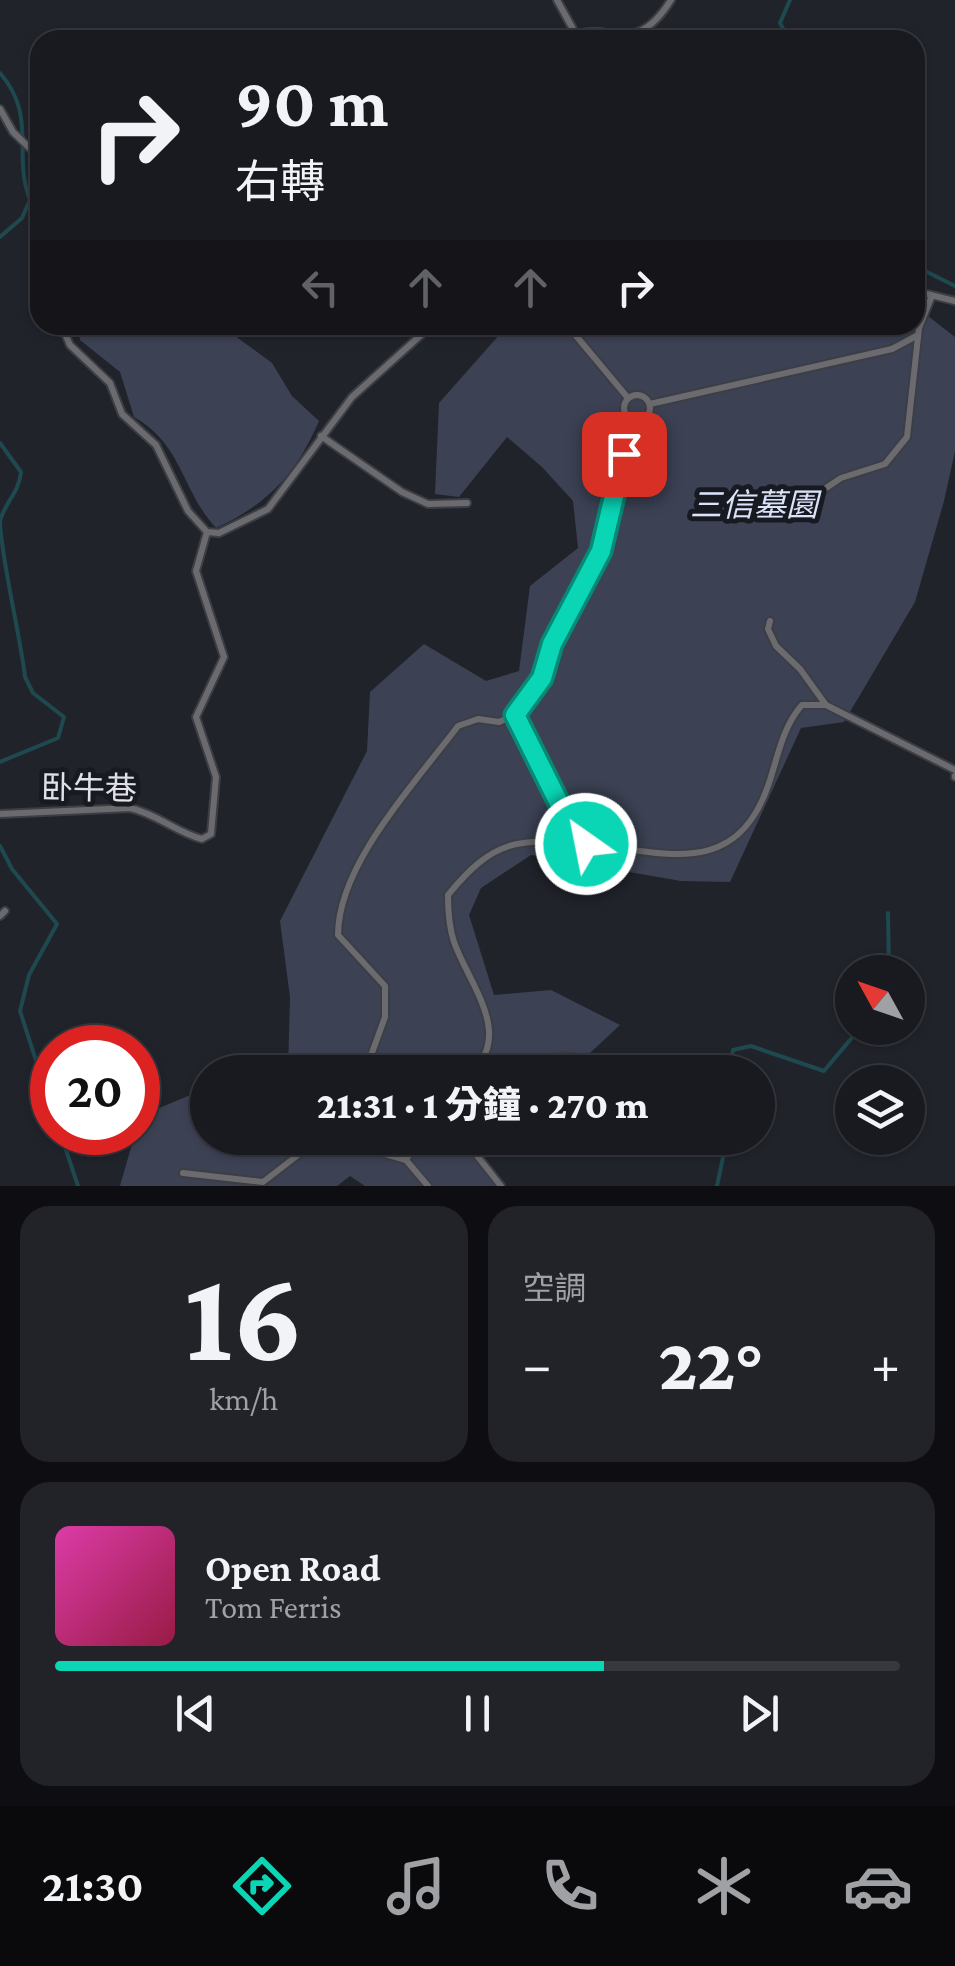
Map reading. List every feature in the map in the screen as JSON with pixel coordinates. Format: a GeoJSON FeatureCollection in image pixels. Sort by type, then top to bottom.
{"type":"FeatureCollection","features":[{"type":"Feature","properties":{"kind":"lane"},"geometry":{"type":"LineString","coordinates":[[557,0],[574,30]]}},
{"type":"Feature","properties":{"kind":"lane"},"geometry":{"type":"LineString","coordinates":[[647,30],[671,0]]}},
{"type":"Feature","properties":{"kind":"lane"},"geometry":{"type":"LineString","coordinates":[[0,109],[30,147]]}},
{"type":"Feature","properties":{"kind":"lane"},"geometry":{"type":"LineString","coordinates":[[925,295],[955,301]]}},
{"type":"Feature","properties":{"kind":"lane"},"geometry":{"type":"LineString","coordinates":[[925,315],[931,298]]}},
{"type":"Feature","properties":{"kind":"lane"},"geometry":{"type":"LineString","coordinates":[[66,335],[70,345],[110,383],[122,414],[156,445],[188,512],[207,532],[220,533],[268,509],[352,398],[421,335]]}},
{"type":"Feature","properties":{"kind":"lane"},"geometry":{"type":"LineString","coordinates":[[575,335],[628,398]]}},
{"type":"Feature","properties":{"kind":"lane"},"geometry":{"type":"LineString","coordinates":[[650,404],[892,349],[918,335]]}},
{"type":"Feature","properties":{"kind":"lane"},"geometry":{"type":"LineString","coordinates":[[826,488],[841,478],[886,464],[907,437],[918,335]]}},
{"type":"Feature","properties":{"kind":"lane"},"geometry":{"type":"LineString","coordinates":[[628,398],[641,394],[650,404]]}},
{"type":"Feature","properties":{"kind":"lane"},"geometry":{"type":"LineString","coordinates":[[628,398],[624,410],[632,420]]}},
{"type":"Feature","properties":{"kind":"lane"},"geometry":{"type":"LineString","coordinates":[[632,420],[646,418],[650,404]]}},
{"type":"Feature","properties":{"kind":"lane"},"geometry":{"type":"LineString","coordinates":[[371,1055],[385,1017],[385,986],[338,935],[338,911],[348,881],[458,726],[478,719],[499,722],[515,715],[542,678],[552,644],[601,551],[632,420]]}},
{"type":"Feature","properties":{"kind":"lane"},"geometry":{"type":"LineString","coordinates":[[321,436],[402,492],[428,504],[467,503]]}},
{"type":"Feature","properties":{"kind":"lane","name":"卧牛巷"},"geometry":{"type":"LineString","coordinates":[[0,814],[130,808],[149,812],[192,836],[202,839],[211,834],[216,778],[196,717],[224,657],[196,571],[207,532]]}},
{"type":"Feature","properties":{"kind":"lane"},"geometry":{"type":"LineString","coordinates":[[770,621],[776,646],[800,669],[826,706]]}},
{"type":"Feature","properties":{"kind":"lane"},"geometry":{"type":"LineString","coordinates":[[486,1055],[491,1027],[453,940],[448,894],[492,852],[524,839],[700,856],[738,835],[762,803],[792,716],[802,704],[826,706],[955,774]]}},
{"type":"Feature","properties":{"kind":"lane"},"geometry":{"type":"LineString","coordinates":[[515,715],[566,817],[586,844]]}},
{"type":"Feature","properties":{"kind":"lane"},"geometry":{"type":"LineString","coordinates":[[184,1173],[263,1182],[298,1155]]}},
{"type":"Feature","properties":{"kind":"lane"},"geometry":{"type":"LineString","coordinates":[[388,1155],[406,1160],[428,1186]]}},
{"type":"Feature","properties":{"kind":"lane"},"geometry":{"type":"LineString","coordinates":[[406,1160],[409,1155]]}},
{"type":"Feature","properties":{"kind":"lane"},"geometry":{"type":"LineString","coordinates":[[476,1155],[500,1186]]}},
{"type":"Feature","properties":{"kind":"green space","name":"三信墓園"},"geometry":{"type":"Polygon","coordinates":[[[925,314],[955,337],[955,451],[915,602],[844,722],[801,728],[730,882],[681,881],[531,855],[481,888],[469,915],[494,995],[551,990],[620,1025],[588,1055],[288,1055],[290,997],[280,921],[367,751],[370,692],[424,644],[486,681],[519,671],[530,586],[578,548],[573,501],[507,437],[459,497],[435,494],[439,403],[499,335],[925,335],[925,314]]]}},
{"type":"Feature","properties":{"kind":"green space"},"geometry":{"type":"Polygon","coordinates":[[[79,335],[234,335],[272,363],[292,396],[319,421],[301,457],[278,485],[251,509],[216,528],[163,441],[134,417],[120,372],[80,340],[79,335]]]}},
{"type":"Feature","properties":{"kind":"green space"},"geometry":{"type":"Polygon","coordinates":[[[190,1096],[190,1155],[481,1155],[504,1186],[365,1186],[350,1176],[337,1186],[120,1186],[129,1155],[160,1155],[160,1108],[190,1096]]]}},
{"type":"Feature","properties":{"kind":"waterway"},"geometry":{"type":"LineString","coordinates":[[784,30],[780,23],[790,0]]}},
{"type":"Feature","properties":{"kind":"waterway"},"geometry":{"type":"LineString","coordinates":[[0,73],[18,105],[30,200],[22,218],[0,237]]}},
{"type":"Feature","properties":{"kind":"waterway"},"geometry":{"type":"LineString","coordinates":[[925,271],[955,286]]}},
{"type":"Feature","properties":{"kind":"waterway"},"geometry":{"type":"LineString","coordinates":[[0,443],[21,472],[0,521],[25,677],[33,693],[64,717],[58,738],[0,762]]}},
{"type":"Feature","properties":{"kind":"waterway"},"geometry":{"type":"LineString","coordinates":[[0,846],[12,869],[57,924],[29,975],[20,1011],[30,1042]]}},
{"type":"Feature","properties":{"kind":"waterway"},"geometry":{"type":"LineString","coordinates":[[888,913],[889,955]]}},
{"type":"Feature","properties":{"kind":"waterway"},"geometry":{"type":"LineString","coordinates":[[732,1055],[733,1050],[751,1046],[824,1071],[846,1045]]}},
{"type":"Feature","properties":{"kind":"waterway"},"geometry":{"type":"LineString","coordinates":[[68,1155],[78,1186]]}},
{"type":"Feature","properties":{"kind":"waterway"},"geometry":{"type":"LineString","coordinates":[[717,1186],[723,1155]]}},
{"type":"Feature","properties":{"kind":"route"},"geometry":{"type":"LineString","coordinates":[[586,844],[566,817],[515,715],[542,678],[552,644],[601,551],[624,454]]}}]}
